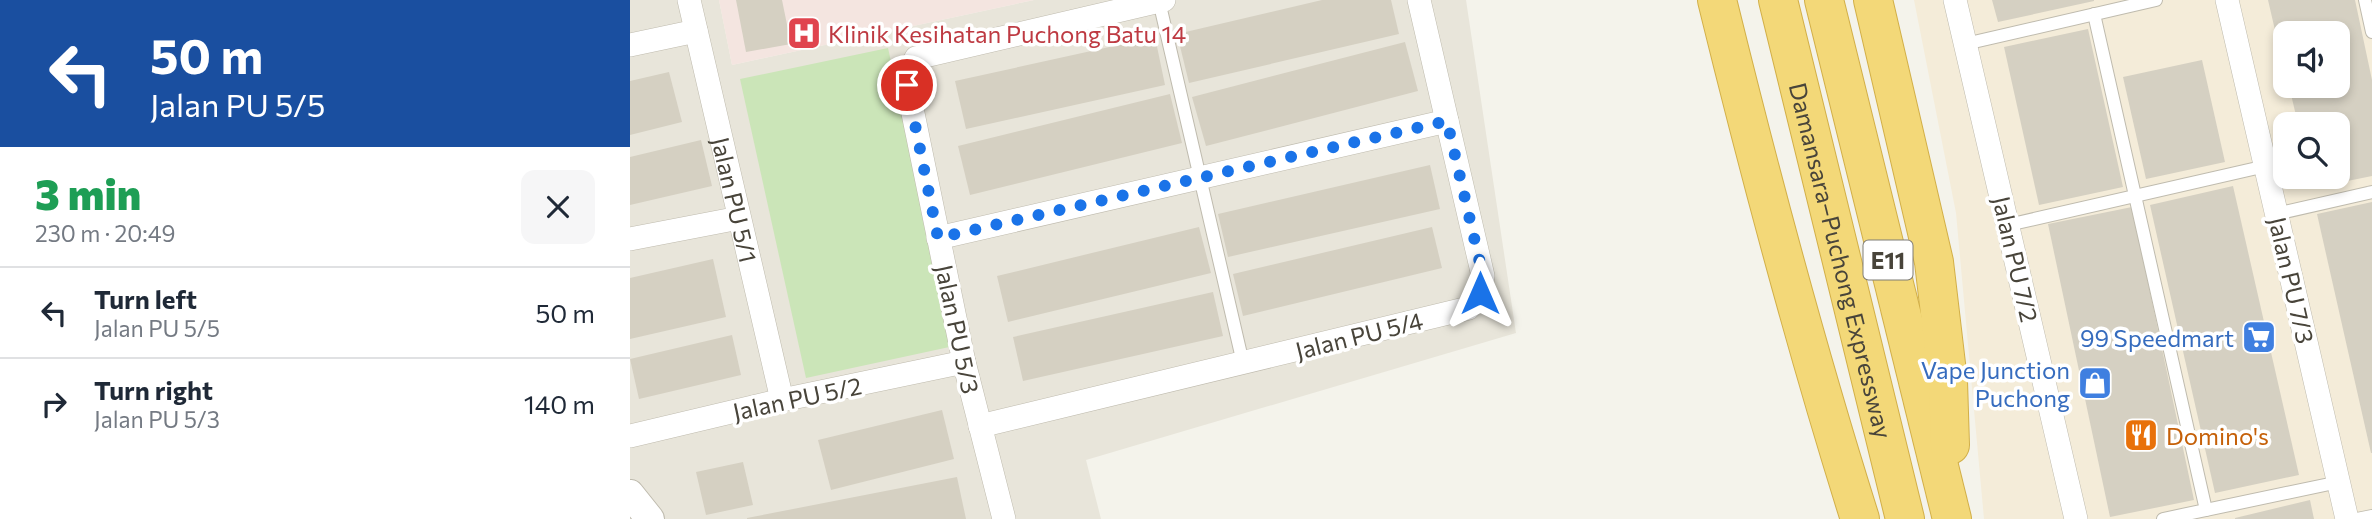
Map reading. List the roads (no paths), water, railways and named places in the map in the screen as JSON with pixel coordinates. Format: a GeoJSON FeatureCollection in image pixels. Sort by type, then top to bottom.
{"type":"FeatureCollection","features":[{"type":"Feature","properties":{"kind":"highway"},"geometry":{"type":"LineString","coordinates":[[1717,0],[1748,129],[1816,380],[1860,519]]}},
{"type":"Feature","properties":{"kind":"highway","name":"Damansara–Puchong Expressway"},"geometry":{"type":"LineString","coordinates":[[1778,0],[1905,519]]}},
{"type":"Feature","properties":{"kind":"highway","name":"Damansara–Puchong Expressway"},"geometry":{"type":"LineString","coordinates":[[1824,0],[1952,519]]}},
{"type":"Feature","properties":{"kind":"highway"},"geometry":{"type":"LineString","coordinates":[[1873,0],[1934,262],[1948,381],[1952,519]]}},
{"type":"Feature","properties":{"kind":"street","name":"Jalan PU 5/1"},"geometry":{"type":"LineString","coordinates":[[689,0],[782,400]]}},
{"type":"Feature","properties":{"kind":"street","name":"Jalan PU 5/4"},"geometry":{"type":"LineString","coordinates":[[980,426],[1469,308],[1480,293],[1483,276],[1419,0]]}},
{"type":"Feature","properties":{"kind":"street","name":"Jalan PU 7/2"},"geometry":{"type":"LineString","coordinates":[[1955,0],[2076,519]]}},
{"type":"Feature","properties":{"kind":"street","name":"Jalan PU 7/3"},"geometry":{"type":"LineString","coordinates":[[2227,0],[2347,519]]}},
{"type":"Feature","properties":{"kind":"street","name":"Jalan PU 5/3"},"geometry":{"type":"LineString","coordinates":[[1004,519],[964,362],[938,238],[907,85],[910,69],[916,58],[1162,1]]}},
{"type":"Feature","properties":{"kind":"street"},"geometry":{"type":"LineString","coordinates":[[630,46],[696,31]]}},
{"type":"Feature","properties":{"kind":"street"},"geometry":{"type":"LineString","coordinates":[[938,238],[1447,121]]}},
{"type":"Feature","properties":{"kind":"street"},"geometry":{"type":"LineString","coordinates":[[630,239],[739,218]]}},
{"type":"Feature","properties":{"kind":"street","name":"Jalan PU 5/2"},"geometry":{"type":"LineString","coordinates":[[630,436],[782,400],[964,362]]}},
{"type":"Feature","properties":{"kind":"street"},"geometry":{"type":"LineString","coordinates":[[630,494],[650,519]]}},
{"type":"Feature","properties":{"kind":"lane"},"geometry":{"type":"LineString","coordinates":[[1965,44],[2156,0]]}},
{"type":"Feature","properties":{"kind":"lane"},"geometry":{"type":"LineString","coordinates":[[2365,0],[2372,32]]}},
{"type":"Feature","properties":{"kind":"lane"},"geometry":{"type":"LineString","coordinates":[[1162,1],[1243,363]]}},
{"type":"Feature","properties":{"kind":"lane"},"geometry":{"type":"LineString","coordinates":[[2094,14],[2206,510]]}},
{"type":"Feature","properties":{"kind":"lane"},"geometry":{"type":"LineString","coordinates":[[2008,225],[2266,166]]}},
{"type":"Feature","properties":{"kind":"lane"},"geometry":{"type":"LineString","coordinates":[[2276,214],[2372,192]]}},
{"type":"Feature","properties":{"kind":"lane"},"geometry":{"type":"LineString","coordinates":[[2163,519],[2339,482]]}},
{"type":"Feature","properties":{"kind":"lane"},"geometry":{"type":"LineString","coordinates":[[2357,519],[2372,516]]}},
{"type":"Feature","properties":{"kind":"place","name":"Klinik Kesihatan Puchong Batu 14"},"geometry":{"type":"Point","coordinates":[804,33]}},
{"type":"Feature","properties":{"kind":"place","name":"99 Speedmart"},"geometry":{"type":"Point","coordinates":[2259,337]}},
{"type":"Feature","properties":{"kind":"place","name":"Vape Junction Puchong"},"geometry":{"type":"Point","coordinates":[2095,383]}},
{"type":"Feature","properties":{"kind":"place","name":"Domino's"},"geometry":{"type":"Point","coordinates":[2141,435]}}]}
